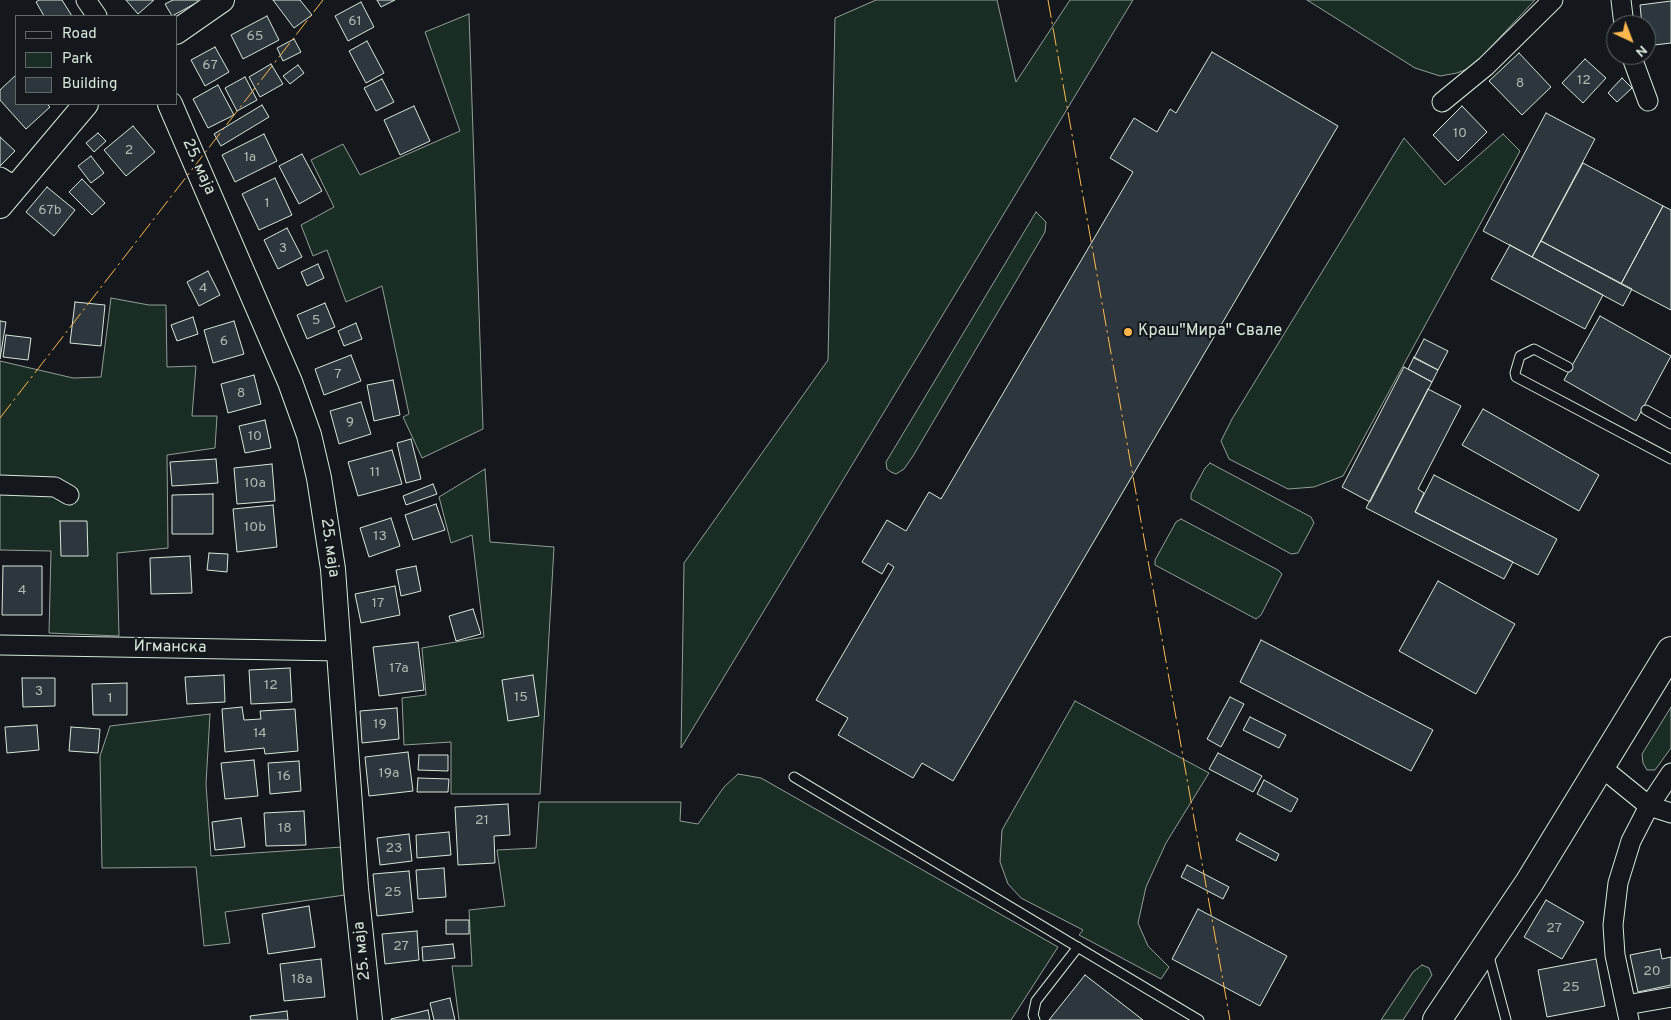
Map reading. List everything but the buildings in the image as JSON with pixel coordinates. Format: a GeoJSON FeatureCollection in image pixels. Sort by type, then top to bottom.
{"type":"FeatureCollection","features":[{"type":"Feature","properties":{"kind":"main road"},"geometry":{"type":"LineString","coordinates":[[1437,1020],[1601,767],[1671,651]]}},
{"type":"Feature","properties":{"kind":"street"},"geometry":{"type":"LineString","coordinates":[[86,0],[95,15]]}},
{"type":"Feature","properties":{"kind":"street"},"geometry":{"type":"LineString","coordinates":[[178,31],[222,0]]}},
{"type":"Feature","properties":{"kind":"street"},"geometry":{"type":"LineString","coordinates":[[1442,102],[1486,66],[1553,0]]}},
{"type":"Feature","properties":{"kind":"street"},"geometry":{"type":"LineString","coordinates":[[1621,0],[1623,15]]}},
{"type":"Feature","properties":{"kind":"street"},"geometry":{"type":"LineString","coordinates":[[1635,65],[1648,101]]}},
{"type":"Feature","properties":{"kind":"street"},"geometry":{"type":"LineString","coordinates":[[0,206],[8,182],[85,105]]}},
{"type":"Feature","properties":{"kind":"street","name":"25. маја"},"geometry":{"type":"LineString","coordinates":[[170,105],[290,382],[309,435],[319,478],[333,569],[356,888],[370,1020]]}},
{"type":"Feature","properties":{"kind":"street"},"geometry":{"type":"LineString","coordinates":[[0,485],[54,487],[69,496]]}},
{"type":"Feature","properties":{"kind":"street","name":"Игманска"},"geometry":{"type":"LineString","coordinates":[[0,645],[339,651]]}},
{"type":"Feature","properties":{"kind":"street"},"geometry":{"type":"LineString","coordinates":[[1601,767],[1649,806],[1671,813]]}},
{"type":"Feature","properties":{"kind":"street"},"geometry":{"type":"LineString","coordinates":[[1671,773],[1649,806],[1631,840],[1618,883],[1612,924],[1615,955],[1627,1013],[1671,997]]}},
{"type":"Feature","properties":{"kind":"lane"},"geometry":{"type":"LineString","coordinates":[[1568,367],[1534,348],[1520,356],[1515,372],[1516,378],[1671,459]]}},
{"type":"Feature","properties":{"kind":"lane"},"geometry":{"type":"LineString","coordinates":[[1646,410],[1671,424]]}},
{"type":"Feature","properties":{"kind":"lane"},"geometry":{"type":"LineString","coordinates":[[794,778],[1200,1020]]}},
{"type":"Feature","properties":{"kind":"lane"},"geometry":{"type":"LineString","coordinates":[[1486,946],[1506,1020]]}},
{"type":"Feature","properties":{"kind":"lane"},"geometry":{"type":"LineString","coordinates":[[1035,1020],[1033,1015],[1036,1001],[1078,947]]}},
{"type":"Feature","properties":{"kind":"green space"},"geometry":{"type":"Polygon","coordinates":[[[876,0],[997,0],[1016,82],[1070,0],[1133,0],[681,748],[684,563],[828,360],[835,18],[876,0]]]}},
{"type":"Feature","properties":{"kind":"green space"},"geometry":{"type":"Polygon","coordinates":[[[1307,0],[1535,0],[1472,67],[1457,73],[1440,76],[1415,68],[1307,0]]]}},
{"type":"Feature","properties":{"kind":"green space"},"geometry":{"type":"Polygon","coordinates":[[[469,14],[483,429],[422,458],[403,417],[409,414],[382,286],[346,302],[327,250],[313,256],[301,225],[334,207],[311,160],[343,144],[360,175],[460,131],[425,32],[469,14]]]}},
{"type":"Feature","properties":{"kind":"green space"},"geometry":{"type":"Polygon","coordinates":[[[1503,134],[1520,151],[1343,476],[1314,487],[1288,489],[1229,459],[1221,441],[1232,419],[1404,138],[1445,185],[1503,134]]]}},
{"type":"Feature","properties":{"kind":"green space"},"geometry":{"type":"Polygon","coordinates":[[[1036,212],[1046,222],[1045,232],[913,456],[904,469],[896,474],[891,472],[887,469],[886,462],[1036,212]]]}},
{"type":"Feature","properties":{"kind":"green space"},"geometry":{"type":"Polygon","coordinates":[[[111,298],[149,305],[166,305],[167,367],[196,366],[192,416],[217,416],[215,448],[167,455],[168,548],[117,553],[119,636],[49,633],[51,551],[0,550],[0,361],[73,378],[101,377],[111,298]]]}},
{"type":"Feature","properties":{"kind":"green space"},"geometry":{"type":"Polygon","coordinates":[[[1210,463],[1311,517],[1314,523],[1298,553],[1291,554],[1191,499],[1191,494],[1205,468],[1210,463]]]}},
{"type":"Feature","properties":{"kind":"green space"},"geometry":{"type":"Polygon","coordinates":[[[485,469],[490,542],[554,547],[540,794],[451,794],[451,742],[404,745],[402,698],[426,695],[422,648],[484,637],[472,535],[451,543],[439,497],[485,469]]]}},
{"type":"Feature","properties":{"kind":"green space"},"geometry":{"type":"Polygon","coordinates":[[[1181,519],[1278,570],[1282,574],[1261,615],[1256,619],[1155,565],[1155,560],[1176,522],[1181,519]]]}},
{"type":"Feature","properties":{"kind":"green space"},"geometry":{"type":"Polygon","coordinates":[[[1075,701],[1209,773],[1166,843],[1146,887],[1138,923],[1148,946],[1169,967],[1161,979],[1079,935],[1083,930],[1021,898],[1008,884],[1000,862],[1002,830],[1075,701]]]}},
{"type":"Feature","properties":{"kind":"green space"},"geometry":{"type":"Polygon","coordinates":[[[1671,707],[1671,748],[1655,770],[1647,770],[1643,763],[1642,754],[1671,707]]]}},
{"type":"Feature","properties":{"kind":"green space"},"geometry":{"type":"Polygon","coordinates":[[[210,714],[206,784],[211,856],[342,847],[345,895],[225,912],[230,943],[204,946],[196,867],[102,868],[100,756],[110,726],[210,714]]]}},
{"type":"Feature","properties":{"kind":"green space"},"geometry":{"type":"Polygon","coordinates":[[[738,774],[761,778],[1058,947],[1011,1020],[459,1020],[452,966],[472,966],[469,910],[505,906],[497,850],[536,848],[539,802],[681,802],[680,821],[698,824],[724,787],[738,774]]]}},
{"type":"Feature","properties":{"kind":"green space"},"geometry":{"type":"Polygon","coordinates":[[[1422,965],[1429,968],[1432,975],[1403,1020],[1381,1020],[1413,972],[1422,965]]]}},
{"type":"Feature","properties":{"kind":"power"},"geometry":{"type":"LineString","coordinates":[[0,418],[323,0]]}},
{"type":"Feature","properties":{"kind":"power"},"geometry":{"type":"LineString","coordinates":[[1048,0],[1230,1020]]}},
{"type":"Feature","properties":{"kind":"place","name":"Краш\"Мира\" Свале"},"geometry":{"type":"Point","coordinates":[1128,332]}}]}
